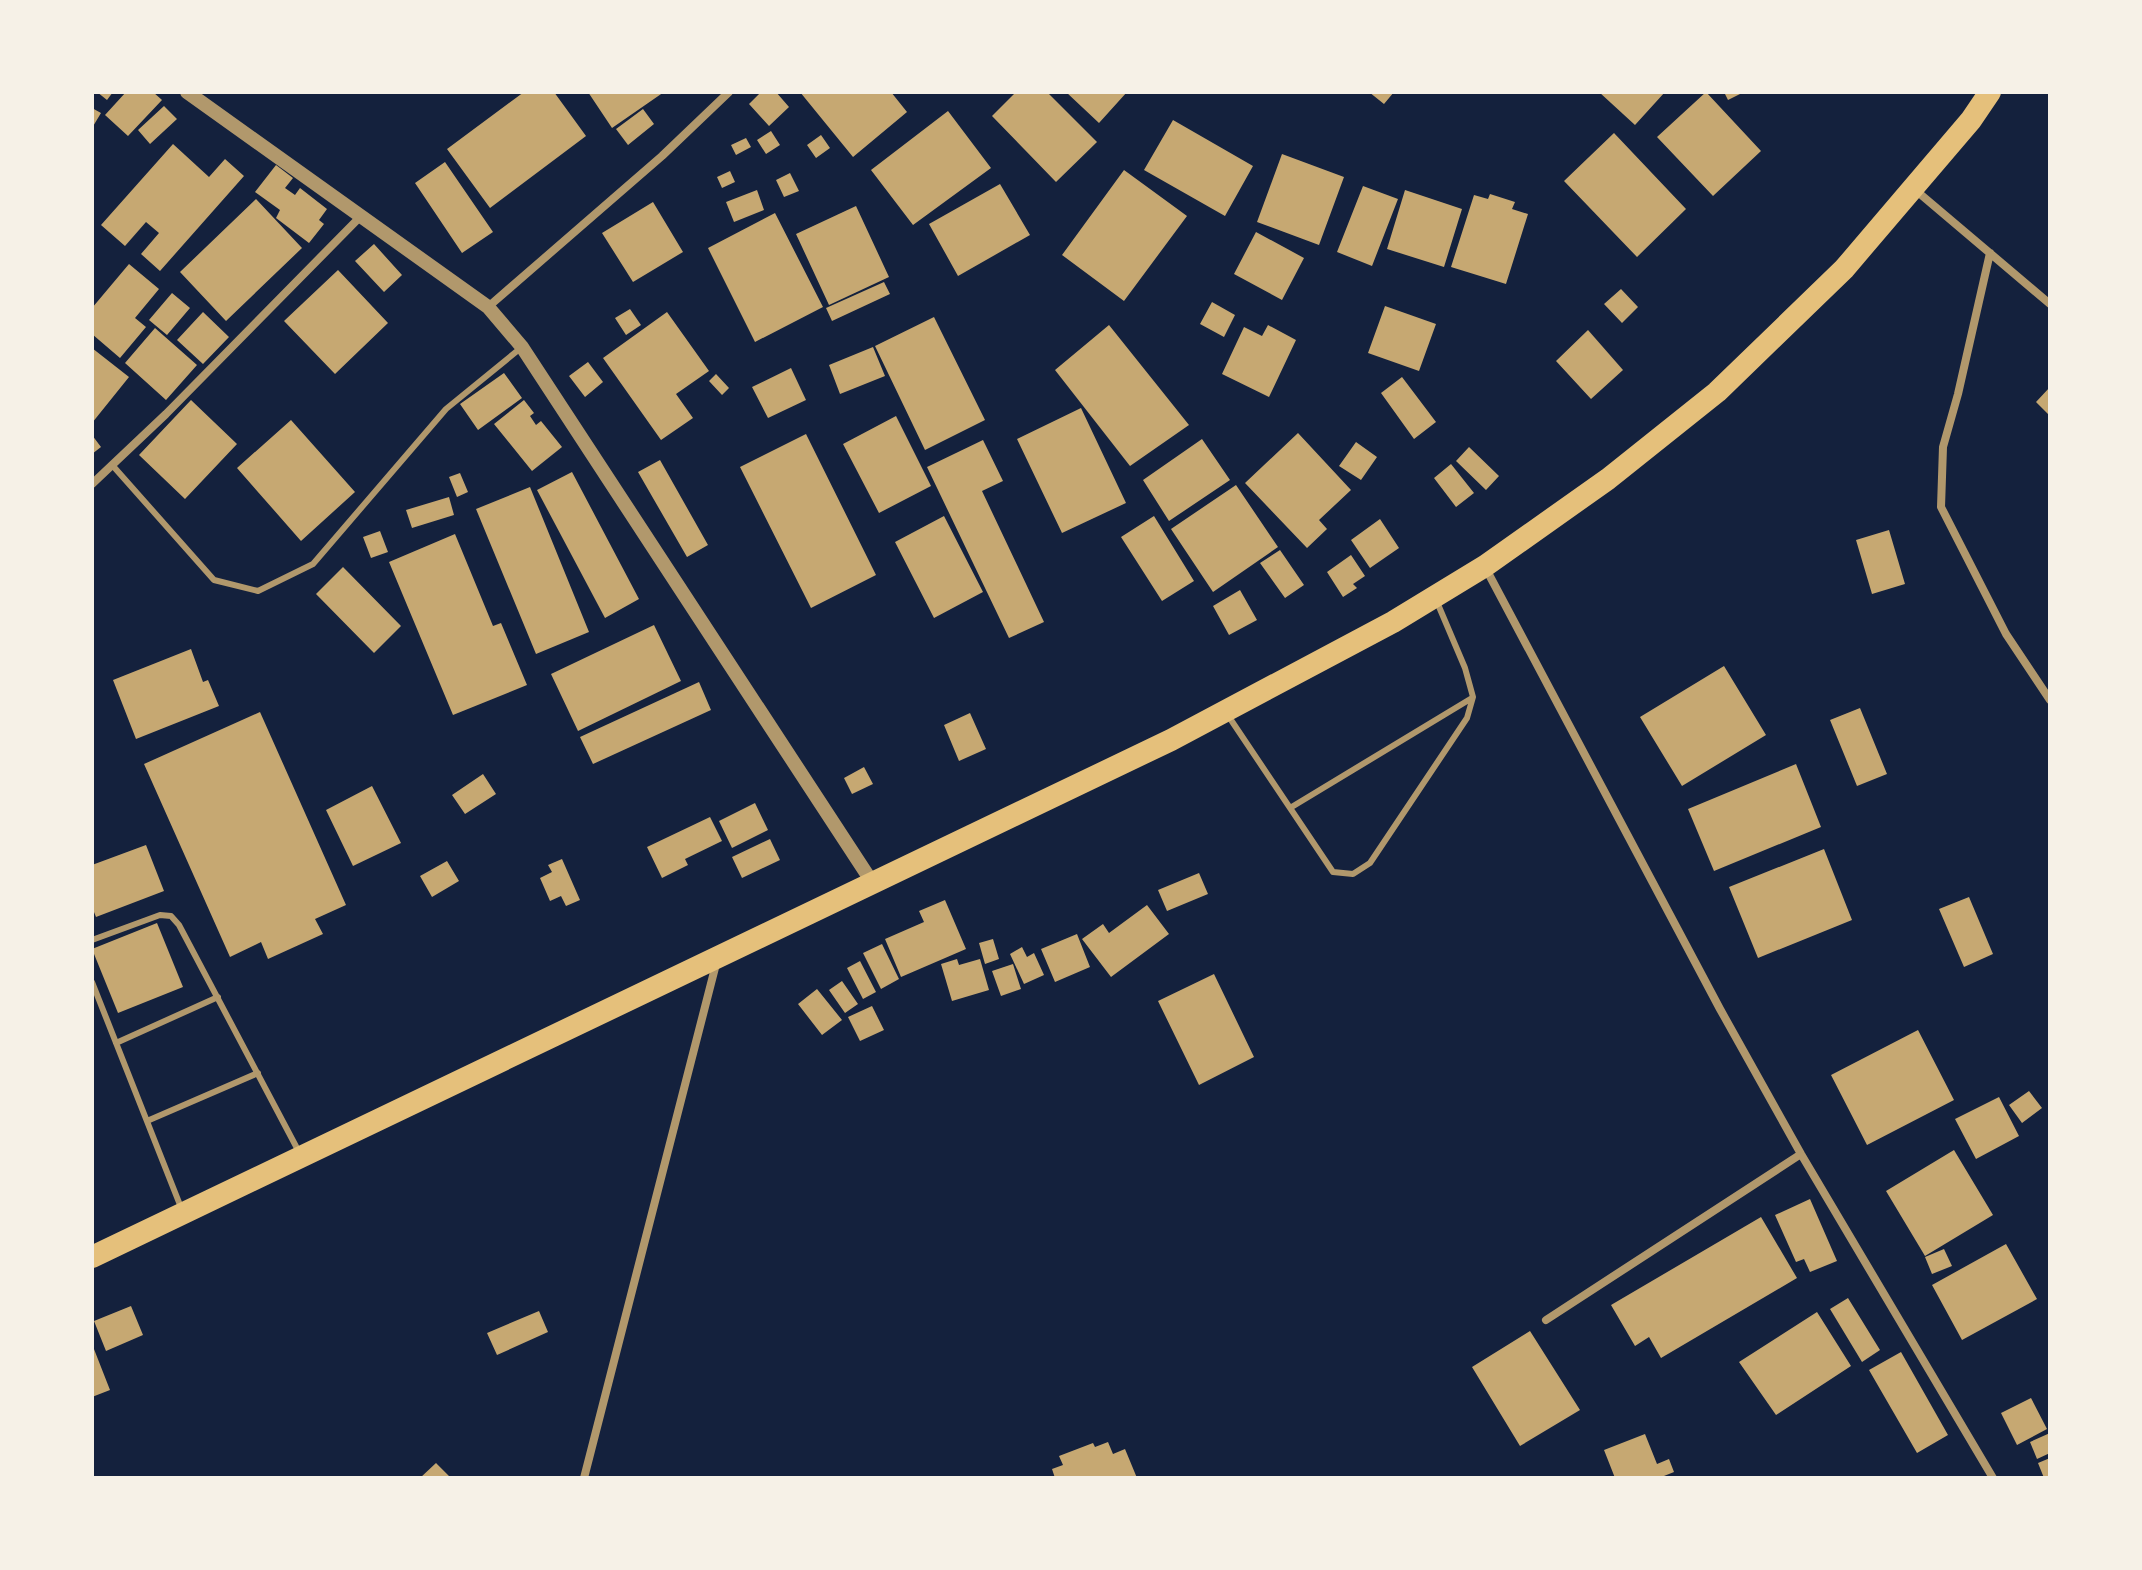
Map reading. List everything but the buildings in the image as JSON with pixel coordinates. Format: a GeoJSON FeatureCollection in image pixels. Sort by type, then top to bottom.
{"type":"FeatureCollection","features":[{"type":"Feature","properties":{"kind":"highway"},"geometry":{"type":"LineString","coordinates":[[92,1257],[1171,740],[1393,622],[1485,566],[1608,479],[1717,392],[1844,269],[1971,120],[1990,92]]}},
{"type":"Feature","properties":{"kind":"street"},"geometry":{"type":"LineString","coordinates":[[187,92],[488,307],[522,347],[872,882]]}},
{"type":"Feature","properties":{"kind":"street"},"geometry":{"type":"LineString","coordinates":[[488,307],[662,156],[729,92]]}},
{"type":"Feature","properties":{"kind":"street"},"geometry":{"type":"LineString","coordinates":[[1913,188],[2050,304]]}},
{"type":"Feature","properties":{"kind":"street"},"geometry":{"type":"LineString","coordinates":[[92,484],[362,215]]}},
{"type":"Feature","properties":{"kind":"street"},"geometry":{"type":"LineString","coordinates":[[1990,253],[1943,447],[1941,507],[2006,634],[2050,700]]}},
{"type":"Feature","properties":{"kind":"street"},"geometry":{"type":"LineString","coordinates":[[1485,566],[1720,1009],[1801,1154],[1993,1478]]}},
{"type":"Feature","properties":{"kind":"street"},"geometry":{"type":"LineString","coordinates":[[584,1478],[719,955]]}},
{"type":"Feature","properties":{"kind":"street"},"geometry":{"type":"LineString","coordinates":[[1546,1320],[1801,1154]]}},
{"type":"Feature","properties":{"kind":"lane"},"geometry":{"type":"LineString","coordinates":[[113,466],[214,580],[258,591],[313,564],[446,409],[522,347]]}},
{"type":"Feature","properties":{"kind":"lane"},"geometry":{"type":"LineString","coordinates":[[1225,711],[1333,872],[1353,874],[1370,863],[1467,718],[1473,697],[1465,668],[1435,596]]}},
{"type":"Feature","properties":{"kind":"lane"},"geometry":{"type":"LineString","coordinates":[[1290,808],[1473,697]]}},
{"type":"Feature","properties":{"kind":"lane"},"geometry":{"type":"LineString","coordinates":[[92,940],[160,915],[171,916],[179,925],[301,1156]]}},
{"type":"Feature","properties":{"kind":"lane"},"geometry":{"type":"LineString","coordinates":[[92,982],[183,1213]]}},
{"type":"Feature","properties":{"kind":"lane"},"geometry":{"type":"LineString","coordinates":[[116,1043],[218,997]]}},
{"type":"Feature","properties":{"kind":"lane"},"geometry":{"type":"LineString","coordinates":[[147,1121],[258,1073]]}}]}
